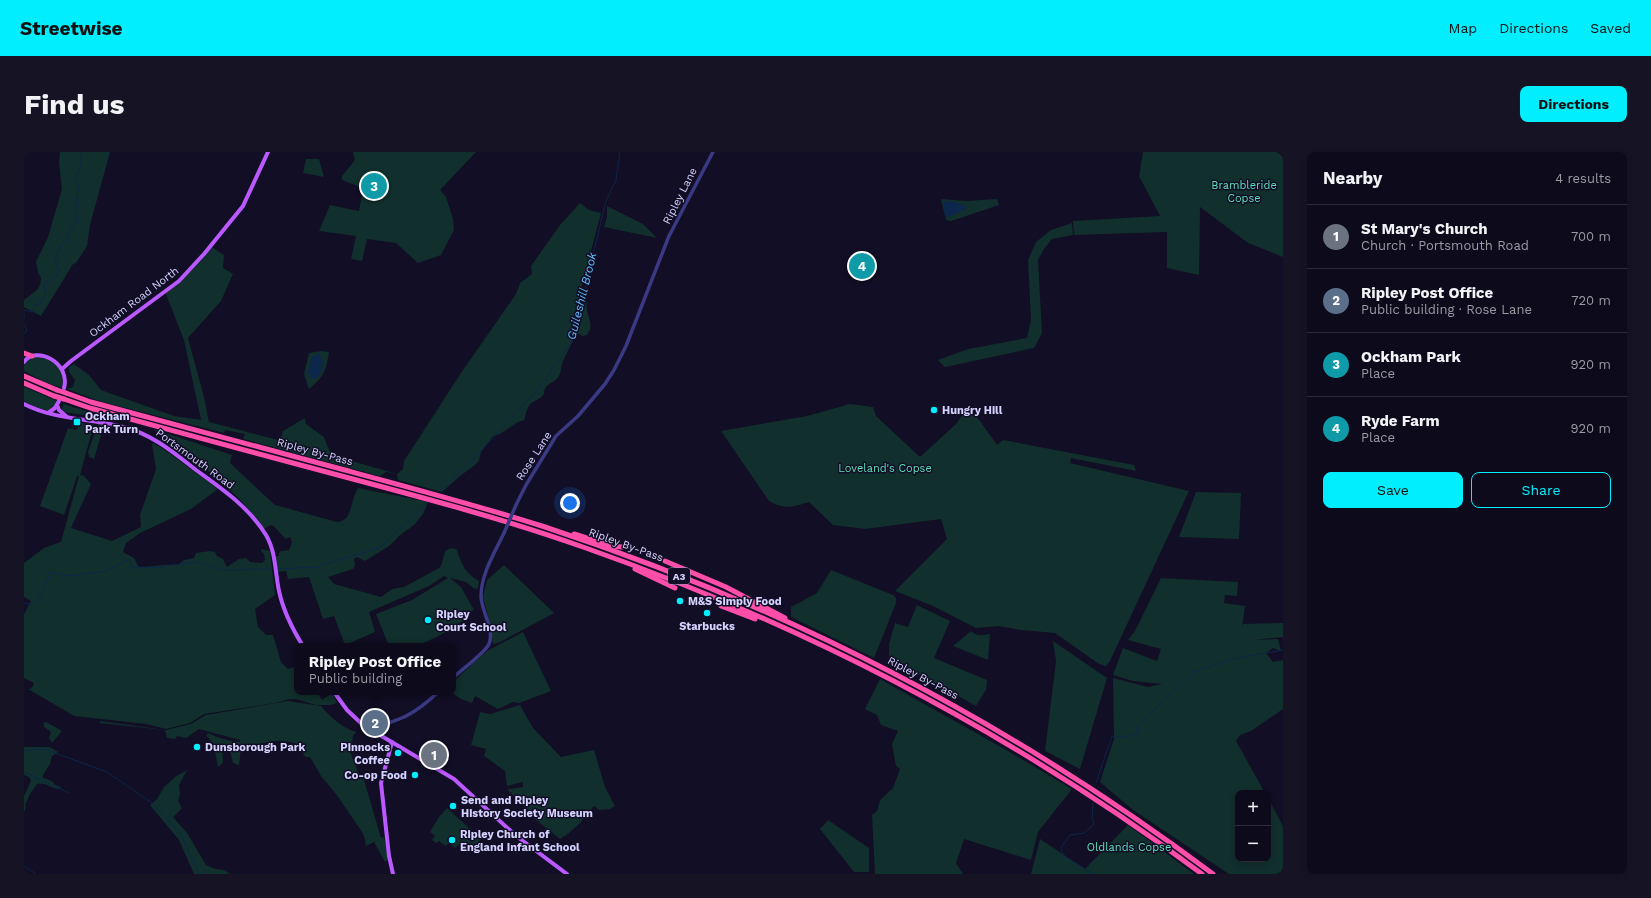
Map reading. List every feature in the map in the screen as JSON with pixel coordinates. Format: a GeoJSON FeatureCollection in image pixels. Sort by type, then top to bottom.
{"type":"FeatureCollection","features":[{"type":"Feature","properties":{"kind":"highway"},"geometry":{"type":"LineString","coordinates":[[24,353],[32,356]]}},
{"type":"Feature","properties":{"kind":"highway","name":"Ripley By-Pass"},"geometry":{"type":"LineString","coordinates":[[24,376],[91,402],[453,499],[542,526],[687,579],[827,640],[942,699],[1045,759],[1148,827],[1213,874]]}},
{"type":"Feature","properties":{"kind":"highway","name":"Ripley By-Pass"},"geometry":{"type":"LineString","coordinates":[[24,383],[54,396],[60,402],[97,410],[490,516],[584,547],[685,585],[823,646],[939,704],[1042,765],[1146,833],[1202,874]]}},
{"type":"Feature","properties":{"kind":"highway"},"geometry":{"type":"LineString","coordinates":[[542,526],[574,533],[612,546],[622,547]]}},
{"type":"Feature","properties":{"kind":"highway"},"geometry":{"type":"LineString","coordinates":[[584,547],[675,588]]}},
{"type":"Feature","properties":{"kind":"highway"},"geometry":{"type":"LineString","coordinates":[[665,561],[726,587],[827,640]]}},
{"type":"Feature","properties":{"kind":"highway"},"geometry":{"type":"LineString","coordinates":[[721,606],[823,646]]}},
{"type":"Feature","properties":{"kind":"main road","name":"Ockham Road North"},"geometry":{"type":"LineString","coordinates":[[62,369],[179,281],[212,247],[243,206],[268,152]]}},
{"type":"Feature","properties":{"kind":"main road"},"geometry":{"type":"LineString","coordinates":[[24,362],[32,356],[47,358],[57,363],[62,369],[65,379],[65,391]]}},
{"type":"Feature","properties":{"kind":"main road","name":"Ockham Road North"},"geometry":{"type":"LineString","coordinates":[[57,363],[71,361]]}},
{"type":"Feature","properties":{"kind":"main road"},"geometry":{"type":"LineString","coordinates":[[48,413],[52,411],[60,402]]}},
{"type":"Feature","properties":{"kind":"main road"},"geometry":{"type":"LineString","coordinates":[[60,402],[58,410],[67,417]]}},
{"type":"Feature","properties":{"kind":"main road","name":"Portsmouth Road"},"geometry":{"type":"LineString","coordinates":[[24,404],[42,412],[128,428],[148,436],[163,445],[225,491],[247,511],[270,542],[278,590],[284,607],[302,643]]}},
{"type":"Feature","properties":{"kind":"main road"},"geometry":{"type":"LineString","coordinates":[[336,695],[353,716],[375,732],[454,779],[515,835],[567,874]]}},
{"type":"Feature","properties":{"kind":"main road"},"geometry":{"type":"LineString","coordinates":[[392,742],[382,777],[382,785],[389,856],[393,874]]}},
{"type":"Feature","properties":{"kind":"street","name":"Ripley Lane"},"geometry":{"type":"LineString","coordinates":[[664,248],[713,152]]}},
{"type":"Feature","properties":{"kind":"street","name":"Rose Lane"},"geometry":{"type":"LineString","coordinates":[[456,675],[489,644],[490,634],[482,602],[484,577],[516,505],[526,485],[556,436],[582,411],[605,384],[614,370],[626,346],[664,248]]}},
{"type":"Feature","properties":{"kind":"street"},"geometry":{"type":"LineString","coordinates":[[375,732],[380,727],[403,718],[417,710],[434,695]]}},
{"type":"Feature","properties":{"kind":"green space"},"geometry":{"type":"Polygon","coordinates":[[[60,152],[110,152],[90,225],[87,246],[76,263],[73,264],[41,316],[24,307],[24,300],[37,290],[40,285],[41,278],[36,262],[48,237],[62,189],[59,163],[60,152]]]}},
{"type":"Feature","properties":{"kind":"green space"},"geometry":{"type":"Polygon","coordinates":[[[353,152],[476,152],[440,190],[446,197],[453,219],[454,230],[441,255],[418,263],[396,243],[367,239],[362,261],[351,259],[356,236],[319,231],[330,205],[359,211],[363,188],[342,180],[342,176],[355,160],[353,152]]]}},
{"type":"Feature","properties":{"kind":"green space","name":"Brambleride Copse"},"geometry":{"type":"Polygon","coordinates":[[[1143,152],[1277,152],[1283,157],[1283,257],[1248,243],[1200,207],[1199,275],[1167,268],[1167,232],[1074,235],[1073,221],[1160,216],[1139,176],[1143,152]]]}},
{"type":"Feature","properties":{"kind":"green space"},"geometry":{"type":"Polygon","coordinates":[[[306,159],[319,159],[324,177],[303,173],[306,159]]]}},
{"type":"Feature","properties":{"kind":"green space"},"geometry":{"type":"Polygon","coordinates":[[[941,199],[966,201],[997,199],[999,205],[951,221],[946,220],[941,199]]]}},
{"type":"Feature","properties":{"kind":"green space"},"geometry":{"type":"Polygon","coordinates":[[[580,203],[589,210],[601,213],[580,293],[586,296],[590,328],[587,335],[583,336],[574,332],[573,340],[557,379],[547,386],[544,390],[544,394],[529,406],[524,420],[518,422],[500,434],[493,436],[481,452],[479,461],[442,492],[398,480],[397,474],[403,469],[404,461],[461,373],[516,294],[520,283],[532,274],[531,266],[560,225],[580,203]]]}},
{"type":"Feature","properties":{"kind":"green space"},"geometry":{"type":"Polygon","coordinates":[[[607,206],[643,224],[657,238],[604,227],[607,217],[607,206]]]}},
{"type":"Feature","properties":{"kind":"green space"},"geometry":{"type":"Polygon","coordinates":[[[1072,223],[1073,235],[1052,239],[1038,260],[1042,333],[1034,348],[945,367],[938,360],[968,349],[1027,338],[1031,320],[1028,260],[1036,242],[1051,230],[1072,223]]]}},
{"type":"Feature","properties":{"kind":"green space"},"geometry":{"type":"Polygon","coordinates":[[[212,247],[224,255],[223,268],[233,274],[221,301],[188,338],[204,397],[209,422],[278,440],[281,438],[283,431],[305,418],[306,424],[324,437],[331,455],[397,474],[386,472],[380,476],[243,439],[245,434],[225,430],[224,433],[99,401],[67,389],[73,387],[75,380],[69,372],[69,367],[74,364],[89,375],[101,390],[174,416],[201,420],[184,340],[165,292],[190,271],[212,247]]]}},
{"type":"Feature","properties":{"kind":"green space"},"geometry":{"type":"Polygon","coordinates":[[[321,351],[329,352],[327,365],[318,381],[309,389],[304,374],[309,353],[321,351]]]}},
{"type":"Feature","properties":{"kind":"green space"},"geometry":{"type":"Polygon","coordinates":[[[34,357],[48,359],[57,365],[60,369],[62,388],[45,382],[24,371],[24,365],[27,359],[34,357]]]}},
{"type":"Feature","properties":{"kind":"green space"},"geometry":{"type":"Polygon","coordinates":[[[24,387],[57,401],[54,406],[48,410],[35,407],[24,401],[24,387]]]}},
{"type":"Feature","properties":{"kind":"green space"},"geometry":{"type":"Polygon","coordinates":[[[63,404],[122,421],[65,412],[62,410],[63,404]]]}},
{"type":"Feature","properties":{"kind":"green space","name":"Loveland's Copse"},"geometry":{"type":"Polygon","coordinates":[[[850,404],[873,407],[876,416],[920,457],[956,424],[968,407],[997,445],[1003,440],[1134,465],[1136,471],[1071,458],[1070,463],[1189,491],[1110,661],[1106,666],[1099,664],[1055,633],[1021,630],[999,626],[976,628],[933,606],[895,591],[947,539],[941,519],[865,529],[833,525],[809,502],[789,507],[775,504],[769,501],[721,431],[807,416],[850,404]]]}},
{"type":"Feature","properties":{"kind":"green space"},"geometry":{"type":"Polygon","coordinates":[[[79,423],[94,424],[80,475],[84,476],[91,484],[71,528],[112,541],[141,527],[140,515],[156,469],[152,445],[153,443],[162,448],[218,489],[191,509],[140,533],[126,543],[123,552],[134,558],[139,567],[179,564],[184,560],[194,558],[196,553],[210,551],[215,552],[217,556],[223,559],[227,567],[239,559],[246,558],[250,562],[262,563],[265,560],[261,549],[270,551],[275,595],[255,609],[258,627],[266,635],[273,635],[281,662],[288,669],[294,667],[294,695],[319,695],[322,700],[329,695],[333,695],[337,703],[330,705],[316,705],[296,699],[290,699],[275,703],[204,714],[190,723],[166,729],[147,724],[74,716],[28,689],[32,688],[34,683],[24,678],[24,614],[31,601],[24,597],[24,563],[44,548],[61,542],[79,476],[77,476],[64,515],[40,506],[68,428],[77,430],[79,423]]]}},
{"type":"Feature","properties":{"kind":"green space"},"geometry":{"type":"Polygon","coordinates":[[[98,424],[104,425],[94,459],[89,457],[88,452],[98,424]]]}},
{"type":"Feature","properties":{"kind":"green space"},"geometry":{"type":"Polygon","coordinates":[[[153,429],[232,455],[230,463],[275,505],[337,522],[344,520],[347,517],[358,488],[428,502],[423,514],[414,525],[399,536],[389,546],[365,561],[357,557],[354,559],[355,566],[353,569],[328,577],[334,584],[381,597],[392,589],[404,587],[439,568],[441,566],[445,551],[454,548],[457,550],[460,560],[467,572],[479,581],[478,589],[473,588],[466,582],[450,578],[461,587],[474,610],[467,613],[469,617],[423,643],[388,643],[376,614],[412,600],[448,578],[444,576],[429,586],[369,612],[375,632],[350,643],[344,643],[334,616],[323,619],[309,577],[288,579],[286,571],[278,572],[276,556],[279,556],[281,551],[289,550],[292,542],[290,537],[286,539],[271,525],[264,529],[253,514],[227,487],[153,429]]]}},
{"type":"Feature","properties":{"kind":"green space"},"geometry":{"type":"Polygon","coordinates":[[[1196,492],[1241,493],[1239,539],[1179,537],[1196,492]]]}},
{"type":"Feature","properties":{"kind":"green space"},"geometry":{"type":"Polygon","coordinates":[[[504,565],[554,613],[500,642],[493,644],[490,624],[483,597],[487,580],[504,565]]]}},
{"type":"Feature","properties":{"kind":"green space"},"geometry":{"type":"Polygon","coordinates":[[[831,570],[893,595],[896,598],[896,603],[874,658],[791,617],[791,607],[817,593],[831,570]]]}},
{"type":"Feature","properties":{"kind":"green space"},"geometry":{"type":"Polygon","coordinates":[[[1161,578],[1238,582],[1237,596],[1225,595],[1224,603],[1245,606],[1242,627],[1243,624],[1283,623],[1283,637],[1253,640],[1278,639],[1281,651],[1273,648],[1266,653],[1273,662],[1283,660],[1283,709],[1251,731],[1240,735],[1236,741],[1263,790],[1235,790],[1235,862],[1271,862],[1271,804],[1283,826],[1283,874],[1229,874],[1133,810],[1100,782],[1114,739],[1113,678],[1148,687],[1162,684],[1133,681],[1113,675],[1123,648],[1157,661],[1161,649],[1128,640],[1135,631],[1161,578]]]}},
{"type":"Feature","properties":{"kind":"green space"},"geometry":{"type":"Polygon","coordinates":[[[917,605],[950,621],[934,658],[987,680],[986,690],[976,706],[889,660],[889,644],[895,623],[908,627],[917,605]]]}},
{"type":"Feature","properties":{"kind":"green space"},"geometry":{"type":"Polygon","coordinates":[[[971,631],[978,635],[990,634],[988,660],[953,646],[971,631]]]}},
{"type":"Feature","properties":{"kind":"green space"},"geometry":{"type":"Polygon","coordinates":[[[523,632],[551,691],[519,703],[513,702],[498,709],[475,696],[472,703],[461,699],[455,695],[456,679],[487,651],[523,632]]]}},
{"type":"Feature","properties":{"kind":"green space"},"geometry":{"type":"Polygon","coordinates":[[[1053,641],[1107,678],[1080,769],[1045,751],[1056,661],[1053,641]]]}},
{"type":"Feature","properties":{"kind":"green space"},"geometry":{"type":"Polygon","coordinates":[[[880,679],[1072,789],[1038,832],[1031,860],[964,839],[956,863],[963,874],[875,874],[872,815],[877,811],[880,800],[893,788],[900,769],[896,766],[892,744],[898,731],[881,725],[877,715],[865,709],[880,679]]]}},
{"type":"Feature","properties":{"kind":"green space"},"geometry":{"type":"Polygon","coordinates":[[[288,701],[321,706],[337,722],[356,732],[353,736],[350,752],[358,772],[364,780],[381,838],[384,837],[388,860],[385,862],[374,842],[366,846],[362,832],[336,794],[321,776],[310,757],[306,757],[303,754],[305,749],[296,744],[273,741],[241,748],[239,765],[233,763],[230,751],[227,747],[222,746],[223,762],[220,766],[218,766],[213,743],[206,736],[208,733],[228,740],[240,742],[240,740],[199,729],[186,738],[177,736],[175,739],[167,738],[165,730],[100,723],[100,721],[166,730],[191,724],[206,715],[288,701]]]}},
{"type":"Feature","properties":{"kind":"green space"},"geometry":{"type":"Polygon","coordinates":[[[520,705],[533,728],[561,757],[594,750],[605,787],[615,806],[610,809],[599,810],[594,806],[580,823],[560,839],[536,820],[507,789],[523,787],[523,782],[507,786],[505,771],[484,756],[486,749],[471,745],[480,712],[490,714],[520,705]]]}},
{"type":"Feature","properties":{"kind":"green space"},"geometry":{"type":"Polygon","coordinates":[[[46,722],[62,731],[52,743],[49,738],[51,732],[44,727],[44,723],[46,722]]]}},
{"type":"Feature","properties":{"kind":"green space"},"geometry":{"type":"Polygon","coordinates":[[[24,747],[50,747],[58,752],[52,756],[43,778],[52,781],[55,785],[61,787],[60,789],[57,789],[44,784],[37,784],[30,794],[25,805],[26,807],[24,812],[24,796],[31,781],[29,777],[24,775],[24,747]]]}},
{"type":"Feature","properties":{"kind":"green space"},"geometry":{"type":"Polygon","coordinates":[[[187,770],[179,785],[180,794],[178,801],[182,808],[173,817],[187,833],[206,865],[215,869],[224,870],[230,874],[194,874],[179,840],[150,805],[157,799],[164,787],[175,777],[187,770]]]}},
{"type":"Feature","properties":{"kind":"green space"},"geometry":{"type":"Polygon","coordinates":[[[447,808],[481,839],[468,853],[458,845],[455,848],[449,843],[446,846],[439,841],[436,843],[432,840],[435,836],[430,832],[439,817],[447,808]]]}},
{"type":"Feature","properties":{"kind":"green space"},"geometry":{"type":"Polygon","coordinates":[[[828,820],[869,848],[869,872],[854,872],[820,829],[828,820]]]}},
{"type":"Feature","properties":{"kind":"green space","name":"Oldlands Copse"},"geometry":{"type":"Polygon","coordinates":[[[1128,825],[1194,874],[1031,874],[1040,839],[1085,869],[1128,825]]]}},
{"type":"Feature","properties":{"kind":"water"},"geometry":{"type":"Polygon","coordinates":[[[949,201],[966,207],[964,210],[948,217],[945,216],[944,202],[949,201]]]}},
{"type":"Feature","properties":{"kind":"water"},"geometry":{"type":"Polygon","coordinates":[[[319,354],[323,361],[321,372],[315,379],[310,377],[308,371],[312,357],[319,354]]]}},
{"type":"Feature","properties":{"kind":"waterway"},"geometry":{"type":"LineString","coordinates":[[24,310],[33,312],[34,305],[40,304],[41,300],[46,296],[44,286],[45,283],[55,278],[59,271],[55,261],[61,245],[68,239],[70,231],[77,221],[76,204],[79,188],[75,179],[80,166],[81,152]]}},
{"type":"Feature","properties":{"kind":"waterway","name":"Guileshill Brook"},"geometry":{"type":"LineString","coordinates":[[441,490],[474,458],[535,393],[572,342],[606,201],[616,180],[620,152]]}},
{"type":"Feature","properties":{"kind":"waterway"},"geometry":{"type":"LineString","coordinates":[[24,314],[24,319]]}},
{"type":"Feature","properties":{"kind":"waterway"},"geometry":{"type":"LineString","coordinates":[[24,324],[27,330],[24,334]]}},
{"type":"Feature","properties":{"kind":"waterway","name":"Guileshill Brook"},"geometry":{"type":"LineString","coordinates":[[278,569],[316,567],[381,547],[427,503]]}},
{"type":"Feature","properties":{"kind":"waterway","name":"Guileshill Brook"},"geometry":{"type":"LineString","coordinates":[[24,603],[33,605],[40,596],[51,572],[68,576],[107,571],[129,559],[133,568],[160,567],[197,562],[222,570],[272,569]]}},
{"type":"Feature","properties":{"kind":"waterway"},"geometry":{"type":"LineString","coordinates":[[1096,783],[1112,736],[1125,737],[1139,733],[1138,725],[1194,672],[1233,659],[1283,650]]}},
{"type":"Feature","properties":{"kind":"waterway"},"geometry":{"type":"LineString","coordinates":[[24,751],[33,749],[47,750],[107,772],[152,803],[181,834],[199,874]]}},
{"type":"Feature","properties":{"kind":"waterway"},"geometry":{"type":"LineString","coordinates":[[24,772],[69,793]]}},
{"type":"Feature","properties":{"kind":"waterway"},"geometry":{"type":"LineString","coordinates":[[1093,803],[1092,817],[1094,824],[1084,833],[1070,835],[1061,848],[1064,856],[1093,874]]}},
{"type":"Feature","properties":{"kind":"waterway"},"geometry":{"type":"LineString","coordinates":[[24,866],[36,874]]}},
{"type":"Feature","properties":{"kind":"place","name":"Ockham Park"},"geometry":{"type":"Point","coordinates":[374,186]}},
{"type":"Feature","properties":{"kind":"place","name":"Ryde Farm"},"geometry":{"type":"Point","coordinates":[862,266]}},
{"type":"Feature","properties":{"kind":"place","name":"Hungry Hill"},"geometry":{"type":"Point","coordinates":[934,410]}},
{"type":"Feature","properties":{"kind":"place","name":"Ockham Park Turn"},"geometry":{"type":"Point","coordinates":[77,422]}},
{"type":"Feature","properties":{"kind":"place","name":"M&S Simply Food"},"geometry":{"type":"Point","coordinates":[680,601]}},
{"type":"Feature","properties":{"kind":"place","name":"Starbucks"},"geometry":{"type":"Point","coordinates":[707,613]}},
{"type":"Feature","properties":{"kind":"place","name":"Ripley Court School"},"geometry":{"type":"Point","coordinates":[428,620]}},
{"type":"Feature","properties":{"kind":"place","name":"Ripley Post Office"},"geometry":{"type":"Point","coordinates":[375,723]}},
{"type":"Feature","properties":{"kind":"place","name":"Dunsborough Park"},"geometry":{"type":"Point","coordinates":[197,747]}},
{"type":"Feature","properties":{"kind":"place","name":"Pinnocks Coffee"},"geometry":{"type":"Point","coordinates":[398,753]}},
{"type":"Feature","properties":{"kind":"place","name":"St Mary's Church"},"geometry":{"type":"Point","coordinates":[434,755]}},
{"type":"Feature","properties":{"kind":"place","name":"Co-op Food"},"geometry":{"type":"Point","coordinates":[415,775]}},
{"type":"Feature","properties":{"kind":"place","name":"Send and Ripley History Society Museum"},"geometry":{"type":"Point","coordinates":[453,806]}},
{"type":"Feature","properties":{"kind":"place","name":"Ripley Church of England Infant School"},"geometry":{"type":"Point","coordinates":[452,840]}}]}
